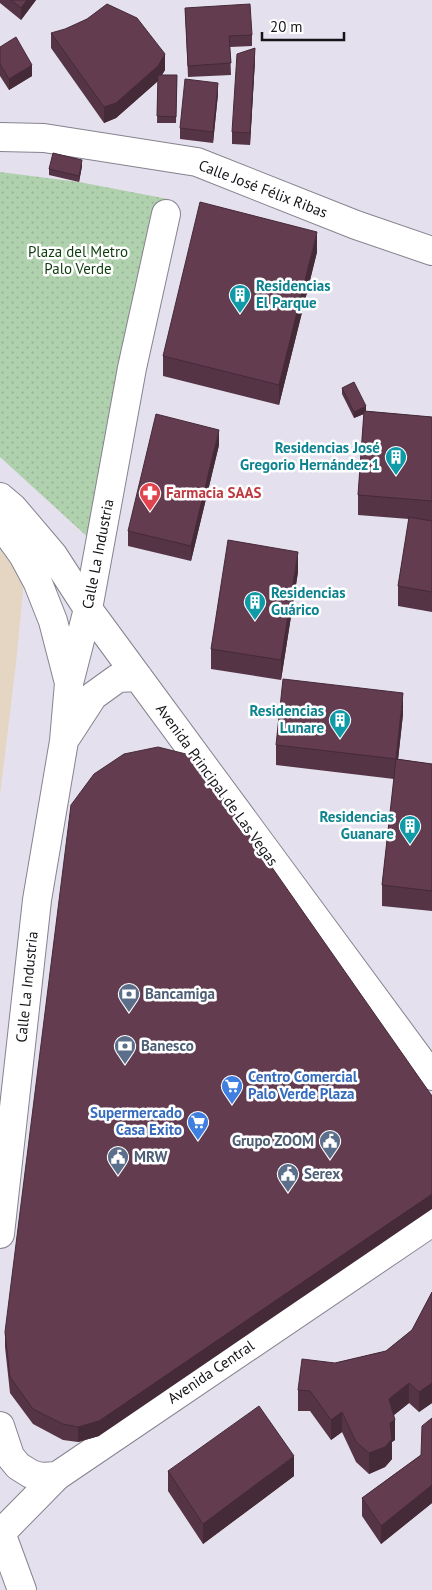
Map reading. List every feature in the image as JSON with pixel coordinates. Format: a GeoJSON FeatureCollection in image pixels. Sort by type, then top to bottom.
{"type":"FeatureCollection","features":[{"type":"Feature","properties":{"kind":"street","name":"Calle José Félix Ribas"},"geometry":{"type":"LineString","coordinates":[[0,137],[44,138],[196,162],[356,225],[432,251]]}},
{"type":"Feature","properties":{"kind":"street","name":"Calle La Industria"},"geometry":{"type":"LineString","coordinates":[[0,1234],[37,900],[64,741],[69,683],[88,609],[132,368],[166,214]]}},
{"type":"Feature","properties":{"kind":"street","name":"Avenida Principal de Las Vegas"},"geometry":{"type":"LineString","coordinates":[[0,497],[13,508],[53,556],[88,609],[432,1076]]}},
{"type":"Feature","properties":{"kind":"street"},"geometry":{"type":"LineString","coordinates":[[0,523],[23,555],[38,584],[53,621],[69,683]]}},
{"type":"Feature","properties":{"kind":"street","name":"Calle La Industria"},"geometry":{"type":"LineString","coordinates":[[64,741],[93,696],[118,678],[138,677]]}},
{"type":"Feature","properties":{"kind":"street","name":"Avenida Central"},"geometry":{"type":"LineString","coordinates":[[0,1531],[57,1476],[432,1222]]}},
{"type":"Feature","properties":{"kind":"street"},"geometry":{"type":"LineString","coordinates":[[0,1426],[10,1456],[18,1466],[31,1474],[41,1477],[57,1476]]}},
{"type":"Feature","properties":{"kind":"street"},"geometry":{"type":"LineString","coordinates":[[0,1531],[22,1590]]}},
{"type":"Feature","properties":{"kind":"shaded area"},"geometry":{"type":"Polygon","coordinates":[[[0,525],[19,557],[23,591],[0,795],[0,525]]]}},
{"type":"Feature","properties":{"kind":"green space","name":"Plaza del Metro Palo Verde"},"geometry":{"type":"Polygon","coordinates":[[[0,172],[79,182],[168,199],[128,407],[92,541],[0,457],[0,172]]]}},
{"type":"Feature","properties":{"kind":"building"},"geometry":{"type":"Polygon","coordinates":[[[11,0],[27,0],[21,8],[11,0]]]}},
{"type":"Feature","properties":{"kind":"building"},"geometry":{"type":"Polygon","coordinates":[[[107,4],[137,18],[165,54],[158,66],[116,103],[104,107],[51,33],[87,19],[107,4]]]}},
{"type":"Feature","properties":{"kind":"building"},"geometry":{"type":"Polygon","coordinates":[[[250,4],[252,35],[229,36],[231,63],[188,66],[185,8],[250,4]]]}},
{"type":"Feature","properties":{"kind":"building"},"geometry":{"type":"Polygon","coordinates":[[[16,37],[32,65],[9,79],[0,64],[0,47],[16,37]]]}},
{"type":"Feature","properties":{"kind":"building"},"geometry":{"type":"Polygon","coordinates":[[[255,48],[250,133],[232,132],[237,54],[255,48]]]}},
{"type":"Feature","properties":{"kind":"building"},"geometry":{"type":"Polygon","coordinates":[[[158,75],[177,75],[176,117],[157,116],[158,75]]]}},
{"type":"Feature","properties":{"kind":"building"},"geometry":{"type":"Polygon","coordinates":[[[185,79],[218,83],[213,132],[180,128],[185,79]]]}},
{"type":"Feature","properties":{"kind":"building"},"geometry":{"type":"Polygon","coordinates":[[[53,153],[82,160],[79,176],[49,169],[53,153]]]}},
{"type":"Feature","properties":{"kind":"building","name":"Residencias El Parque"},"geometry":{"type":"Polygon","coordinates":[[[200,202],[317,232],[279,385],[163,356],[200,202]]]}},
{"type":"Feature","properties":{"kind":"building"},"geometry":{"type":"Polygon","coordinates":[[[354,382],[366,406],[354,412],[342,388],[354,382]]]}},
{"type":"Feature","properties":{"kind":"building","name":"Residencias José Gregorio Hernández 1"},"geometry":{"type":"Polygon","coordinates":[[[364,411],[432,417],[432,501],[358,495],[364,411]]]}},
{"type":"Feature","properties":{"kind":"building"},"geometry":{"type":"Polygon","coordinates":[[[156,414],[219,430],[191,546],[128,531],[156,414]]]}},
{"type":"Feature","properties":{"kind":"building"},"geometry":{"type":"Polygon","coordinates":[[[409,517],[432,521],[432,592],[398,586],[409,517]]]}},
{"type":"Feature","properties":{"kind":"building","name":"Residencias Guárico"},"geometry":{"type":"Polygon","coordinates":[[[228,540],[298,552],[281,660],[211,649],[228,540]]]}},
{"type":"Feature","properties":{"kind":"building","name":"Residencias Lunare"},"geometry":{"type":"Polygon","coordinates":[[[283,679],[403,693],[396,759],[276,745],[283,679]]]}},
{"type":"Feature","properties":{"kind":"building","name":"Centro Comercial Palo Verde Plaza"},"geometry":{"type":"Polygon","coordinates":[[[158,747],[194,756],[432,1096],[432,1194],[99,1421],[78,1427],[63,1424],[33,1409],[10,1377],[5,1332],[71,805],[94,774],[124,754],[158,747]]]}},
{"type":"Feature","properties":{"kind":"building","name":"Residencias Guanare"},"geometry":{"type":"Polygon","coordinates":[[[396,759],[432,764],[432,891],[382,885],[396,759]]]}},
{"type":"Feature","properties":{"kind":"building"},"geometry":{"type":"Polygon","coordinates":[[[432,1292],[432,1383],[419,1392],[409,1383],[389,1399],[395,1420],[390,1423],[392,1439],[385,1447],[369,1453],[356,1442],[342,1412],[331,1420],[310,1391],[298,1390],[302,1359],[335,1363],[386,1351],[412,1330],[432,1292]]]}},
{"type":"Feature","properties":{"kind":"building"},"geometry":{"type":"Polygon","coordinates":[[[259,1406],[294,1456],[203,1524],[168,1471],[259,1406]]]}},
{"type":"Feature","properties":{"kind":"building"},"geometry":{"type":"Polygon","coordinates":[[[432,1418],[432,1485],[381,1526],[362,1498],[421,1455],[422,1426],[432,1418]]]}},
{"type":"Feature","properties":{"kind":"place","name":"Residencias El Parque"},"geometry":{"type":"Point","coordinates":[240,314]}},
{"type":"Feature","properties":{"kind":"place","name":"Residencias José Gregorio Hernández 1"},"geometry":{"type":"Point","coordinates":[396,476]}},
{"type":"Feature","properties":{"kind":"place","name":"Farmacia SAAS"},"geometry":{"type":"Point","coordinates":[150,512]}},
{"type":"Feature","properties":{"kind":"place","name":"Residencias Guárico"},"geometry":{"type":"Point","coordinates":[255,621]}},
{"type":"Feature","properties":{"kind":"place","name":"Residencias Lunare"},"geometry":{"type":"Point","coordinates":[340,739]}},
{"type":"Feature","properties":{"kind":"place","name":"Residencias Guanare"},"geometry":{"type":"Point","coordinates":[410,845]}},
{"type":"Feature","properties":{"kind":"place","name":"Bancamiga"},"geometry":{"type":"Point","coordinates":[129,1013]}},
{"type":"Feature","properties":{"kind":"place","name":"Banesco"},"geometry":{"type":"Point","coordinates":[125,1065]}},
{"type":"Feature","properties":{"kind":"place","name":"Centro Comercial Palo Verde Plaza"},"geometry":{"type":"Point","coordinates":[232,1105]}},
{"type":"Feature","properties":{"kind":"place","name":"Supermercado Casa Exito"},"geometry":{"type":"Point","coordinates":[198,1141]}},
{"type":"Feature","properties":{"kind":"place","name":"Grupo ZOOM"},"geometry":{"type":"Point","coordinates":[330,1160]}},
{"type":"Feature","properties":{"kind":"place","name":"MRW"},"geometry":{"type":"Point","coordinates":[118,1176]}},
{"type":"Feature","properties":{"kind":"place","name":"Serex"},"geometry":{"type":"Point","coordinates":[288,1193]}}]}
